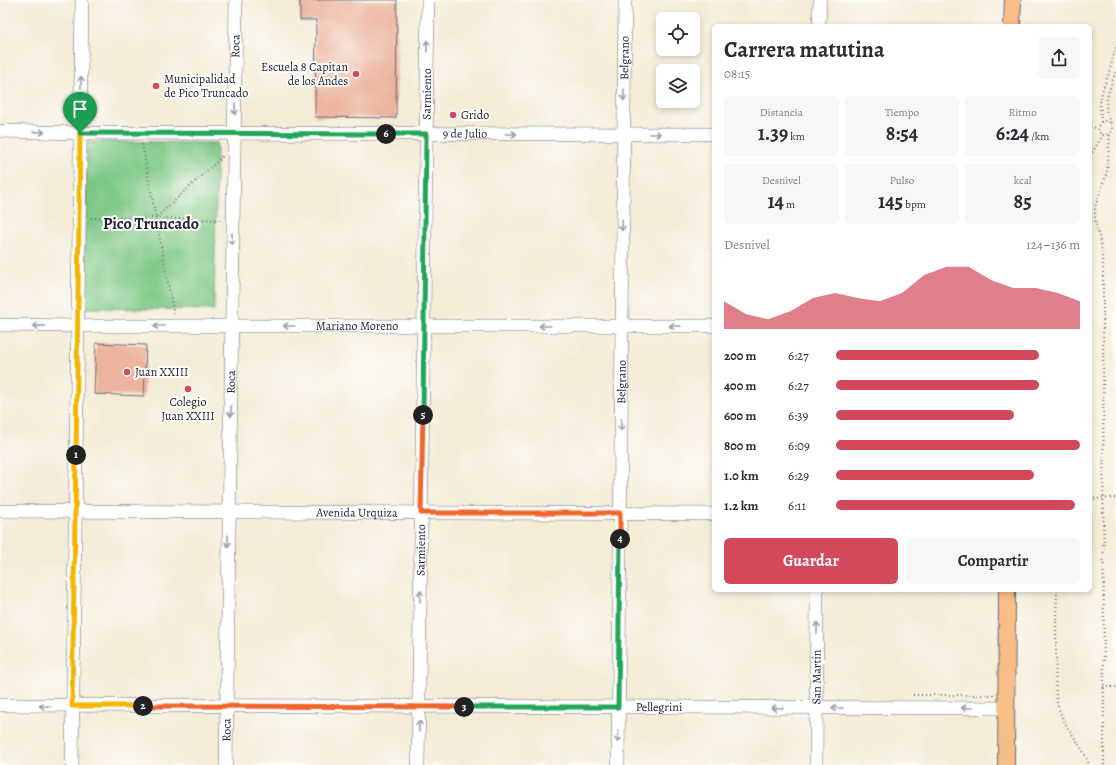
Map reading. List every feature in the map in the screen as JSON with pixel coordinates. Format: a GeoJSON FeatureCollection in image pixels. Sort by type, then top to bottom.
{"type":"FeatureCollection","features":[{"type":"Feature","properties":{"kind":"main road"},"geometry":{"type":"LineString","coordinates":[[1012,24],[1013,0]]}},
{"type":"Feature","properties":{"kind":"main road"},"geometry":{"type":"LineString","coordinates":[[1006,765],[1007,592]]}},
{"type":"Feature","properties":{"kind":"street"},"geometry":{"type":"LineString","coordinates":[[72,765],[82,0]]}},
{"type":"Feature","properties":{"kind":"street","name":"Roca"},"geometry":{"type":"LineString","coordinates":[[226,765],[236,0]]}},
{"type":"Feature","properties":{"kind":"street","name":"Sarmiento"},"geometry":{"type":"LineString","coordinates":[[418,765],[428,0]]}},
{"type":"Feature","properties":{"kind":"street","name":"Belgrano"},"geometry":{"type":"LineString","coordinates":[[618,765],[625,0]]}},
{"type":"Feature","properties":{"kind":"street"},"geometry":{"type":"LineString","coordinates":[[819,24],[820,0]]}},
{"type":"Feature","properties":{"kind":"street","name":"9 de Julio"},"geometry":{"type":"LineString","coordinates":[[0,131],[140,133],[234,139],[426,134],[712,134]]}},
{"type":"Feature","properties":{"kind":"street","name":"Mariano Moreno"},"geometry":{"type":"LineString","coordinates":[[0,325],[712,326]]}},
{"type":"Feature","properties":{"kind":"street","name":"Avenida Urquiza"},"geometry":{"type":"LineString","coordinates":[[0,511],[712,514]]}},
{"type":"Feature","properties":{"kind":"street","name":"San Martín"},"geometry":{"type":"LineString","coordinates":[[816,765],[817,592]]}},
{"type":"Feature","properties":{"kind":"street","name":"Pellegrini"},"geometry":{"type":"LineString","coordinates":[[0,705],[1006,708]]}},
{"type":"Feature","properties":{"kind":"path"},"geometry":{"type":"LineString","coordinates":[[1098,128],[1102,122],[1100,102],[1103,88],[1116,48]]}},
{"type":"Feature","properties":{"kind":"path"},"geometry":{"type":"LineString","coordinates":[[1104,765],[1103,268],[1101,245],[1095,220],[1095,207],[1107,172],[1110,134],[1112,128],[1107,117],[1106,102],[1108,90],[1116,70]]}},
{"type":"Feature","properties":{"kind":"path"},"geometry":{"type":"LineString","coordinates":[[1102,122],[1107,121],[1111,123]]}},
{"type":"Feature","properties":{"kind":"path"},"geometry":{"type":"LineString","coordinates":[[1092,127],[1098,128]]}},
{"type":"Feature","properties":{"kind":"path"},"geometry":{"type":"LineString","coordinates":[[1098,128],[1099,132],[1103,135]]}},
{"type":"Feature","properties":{"kind":"path"},"geometry":{"type":"LineString","coordinates":[[140,133],[176,326]]}},
{"type":"Feature","properties":{"kind":"path"},"geometry":{"type":"LineString","coordinates":[[1103,135],[1110,134]]}},
{"type":"Feature","properties":{"kind":"path"},"geometry":{"type":"LineString","coordinates":[[1092,153],[1103,135]]}},
{"type":"Feature","properties":{"kind":"path"},"geometry":{"type":"LineString","coordinates":[[156,218],[234,139]]}},
{"type":"Feature","properties":{"kind":"path"},"geometry":{"type":"LineString","coordinates":[[78,218],[232,220]]}},
{"type":"Feature","properties":{"kind":"path"},"geometry":{"type":"LineString","coordinates":[[1092,499],[1116,498]]}},
{"type":"Feature","properties":{"kind":"path"},"geometry":{"type":"LineString","coordinates":[[1057,592],[1057,702],[1060,713],[1069,731],[1082,747],[1089,765]]}},
{"type":"Feature","properties":{"kind":"path"},"geometry":{"type":"LineString","coordinates":[[1104,688],[1116,687]]}},
{"type":"Feature","properties":{"kind":"path"},"geometry":{"type":"LineString","coordinates":[[910,695],[996,695],[996,689]]}},
{"type":"Feature","properties":{"kind":"green space"},"geometry":{"type":"Polygon","coordinates":[[[87,141],[217,143],[214,310],[84,308],[87,141]]]}},
{"type":"Feature","properties":{"kind":"building","name":"Escuela 8 Capitan de los Andes"},"geometry":{"type":"Polygon","coordinates":[[[300,0],[397,0],[396,118],[315,117],[316,20],[300,20],[300,0]]]}},
{"type":"Feature","properties":{"kind":"building"},"geometry":{"type":"Polygon","coordinates":[[[96,343],[146,345],[144,396],[94,394],[96,343]]]}},
{"type":"Feature","properties":{"kind":"place","name":"Escuela 8 Capitan de los Andes"},"geometry":{"type":"Point","coordinates":[356,74]}},
{"type":"Feature","properties":{"kind":"place","name":"Municipalidad de Pico Truncado"},"geometry":{"type":"Point","coordinates":[156,86]}},
{"type":"Feature","properties":{"kind":"place","name":"Grido"},"geometry":{"type":"Point","coordinates":[453,115]}},
{"type":"Feature","properties":{"kind":"place","name":"Juan XXIII"},"geometry":{"type":"Point","coordinates":[127,372]}},
{"type":"Feature","properties":{"kind":"place","name":"Colegio Juan XXIII"},"geometry":{"type":"Point","coordinates":[188,389]}},
{"type":"Feature","properties":{"kind":"district","name":"Pico Truncado"},"geometry":{"type":"Point","coordinates":[151,223]}},
{"type":"Feature","properties":{"kind":"route"},"geometry":{"type":"LineString","coordinates":[[80,133],[426,134],[421,513],[620,513],[618,707],[72,706],[80,133]]}}]}
